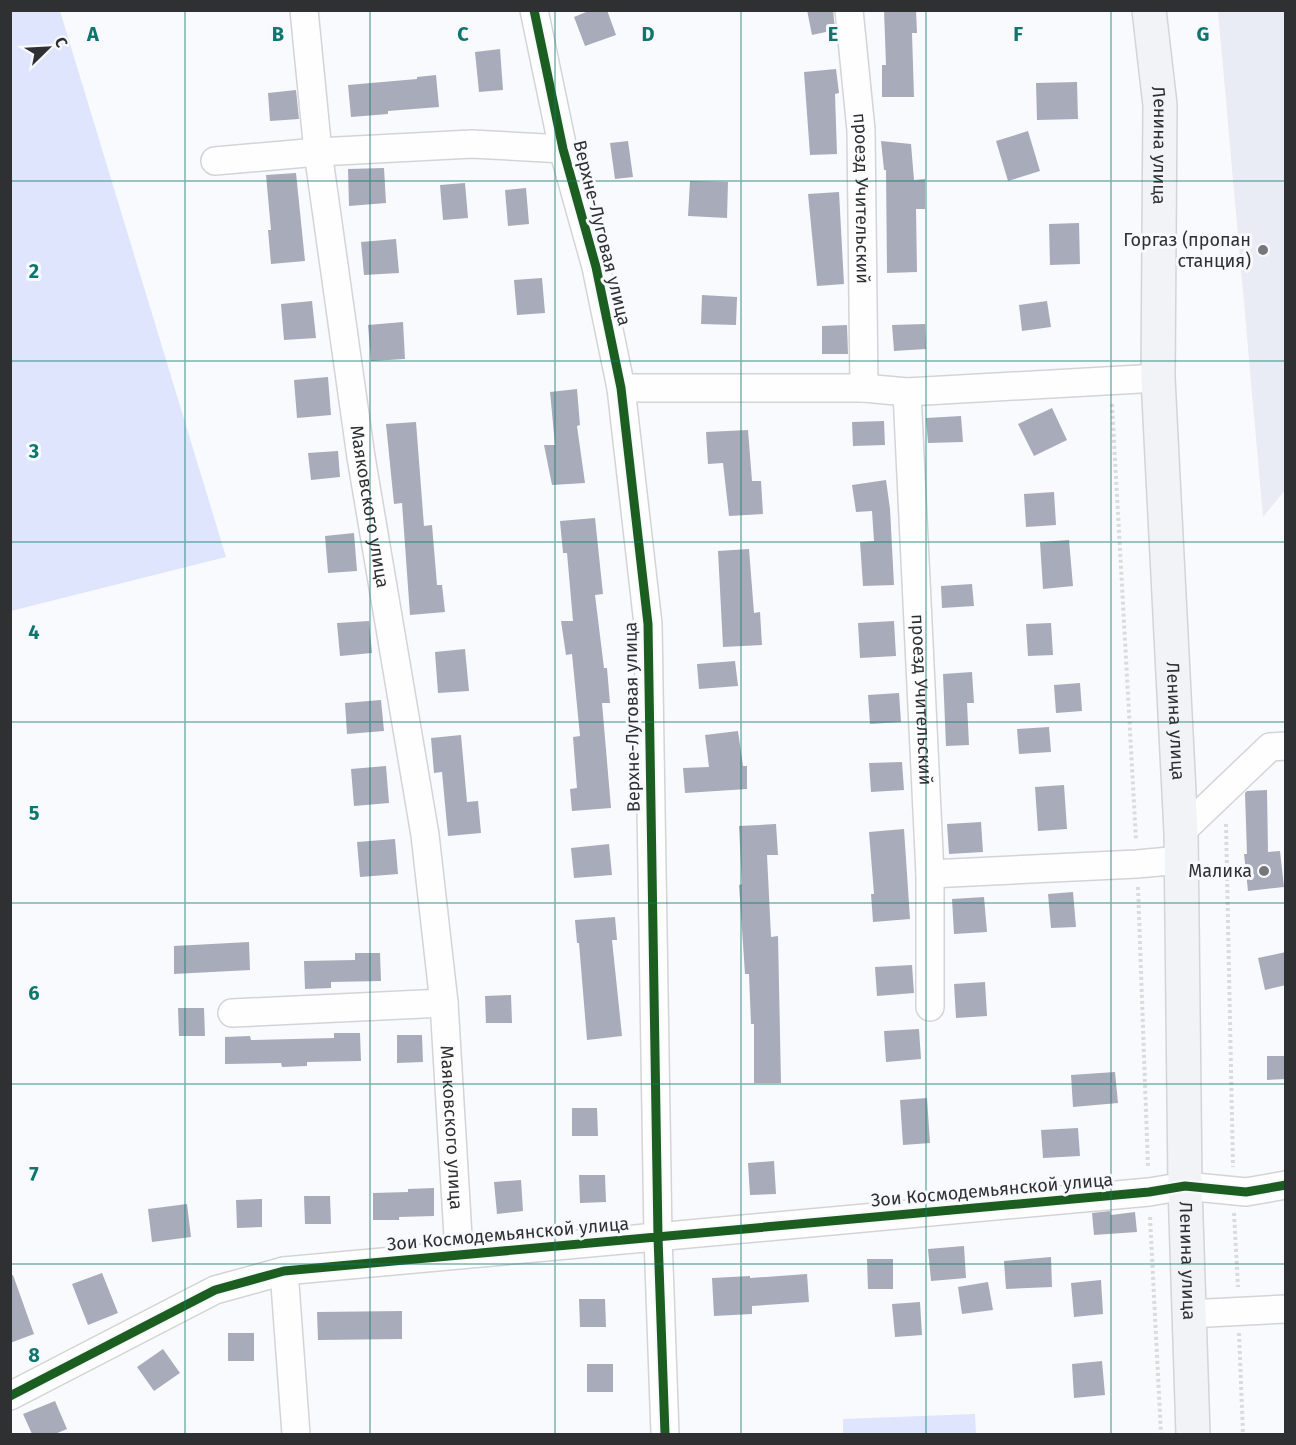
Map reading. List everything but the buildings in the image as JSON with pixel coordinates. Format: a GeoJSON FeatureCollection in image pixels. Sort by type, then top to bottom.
{"type":"FeatureCollection","features":[{"type":"Feature","properties":{"kind":"main road","name":"Ленина улица"},"geometry":{"type":"LineString","coordinates":[[1149,10],[1160,105],[1158,378],[1181,846],[1185,1186],[1193,1434]]}},
{"type":"Feature","properties":{"kind":"street","name":"Маяковского улица"},"geometry":{"type":"LineString","coordinates":[[304,10],[318,152],[361,457],[425,835],[444,1003],[459,1254]]}},
{"type":"Feature","properties":{"kind":"street","name":"Верхне-Луговая улица"},"geometry":{"type":"LineString","coordinates":[[534,10],[563,149],[596,267],[621,388],[648,624],[658,1237],[665,1434]]}},
{"type":"Feature","properties":{"kind":"street","name":"проезд Учительский"},"geometry":{"type":"LineString","coordinates":[[849,10],[861,130],[864,388]]}},
{"type":"Feature","properties":{"kind":"street"},"geometry":{"type":"LineString","coordinates":[[215,161],[318,152],[472,144],[563,149]]}},
{"type":"Feature","properties":{"kind":"street"},"geometry":{"type":"LineString","coordinates":[[621,388],[864,388],[907,392],[1158,378]]}},
{"type":"Feature","properties":{"kind":"street","name":"проезд Учительский"},"geometry":{"type":"LineString","coordinates":[[907,392],[930,874],[930,1007]]}},
{"type":"Feature","properties":{"kind":"street"},"geometry":{"type":"LineString","coordinates":[[930,874],[1137,864],[1181,846],[1226,789],[1278,746]]}},
{"type":"Feature","properties":{"kind":"street"},"geometry":{"type":"LineString","coordinates":[[232,1013],[444,1003]]}},
{"type":"Feature","properties":{"kind":"street","name":"Зои Космодемьянской улица"},"geometry":{"type":"LineString","coordinates":[[10,1396],[215,1290],[284,1271],[1185,1186],[1246,1192],[1286,1185]]}},
{"type":"Feature","properties":{"kind":"street"},"geometry":{"type":"LineString","coordinates":[[284,1271],[296,1434]]}},
{"type":"Feature","properties":{"kind":"street"},"geometry":{"type":"LineString","coordinates":[[1188,1314],[1286,1309]]}},
{"type":"Feature","properties":{"kind":"path"},"geometry":{"type":"LineString","coordinates":[[1111,381],[1137,864],[1161,1434]]}},
{"type":"Feature","properties":{"kind":"path"},"geometry":{"type":"LineString","coordinates":[[1226,789],[1233,1191],[1243,1434]]}},
{"type":"Feature","properties":{"kind":"shaded area"},"geometry":{"type":"Polygon","coordinates":[[[11,10],[60,11],[226,557],[11,611],[11,10]]]}},
{"type":"Feature","properties":{"kind":"shaded area","name":"Горгаз (пропан станция)"},"geometry":{"type":"Polygon","coordinates":[[[1218,11],[1285,11],[1286,489],[1263,517],[1218,11]]]}},
{"type":"Feature","properties":{"kind":"shaded area"},"geometry":{"type":"Polygon","coordinates":[[[975,1414],[976,1434],[843,1434],[843,1419],[975,1414]]]}},
{"type":"Feature","properties":{"kind":"cycle path"},"geometry":{"type":"LineString","coordinates":[[534,10],[563,149],[596,267],[621,388],[648,624],[658,1237],[665,1434]]}},
{"type":"Feature","properties":{"kind":"cycle path"},"geometry":{"type":"LineString","coordinates":[[10,1396],[215,1290],[284,1271],[1149,1192],[1185,1186],[1246,1192],[1286,1185]]}},
{"type":"Feature","properties":{"kind":"place","name":"Горгаз (пропан станция)"},"geometry":{"type":"Point","coordinates":[1263,250]}},
{"type":"Feature","properties":{"kind":"place","name":"Малика"},"geometry":{"type":"Point","coordinates":[1264,871]}}]}
